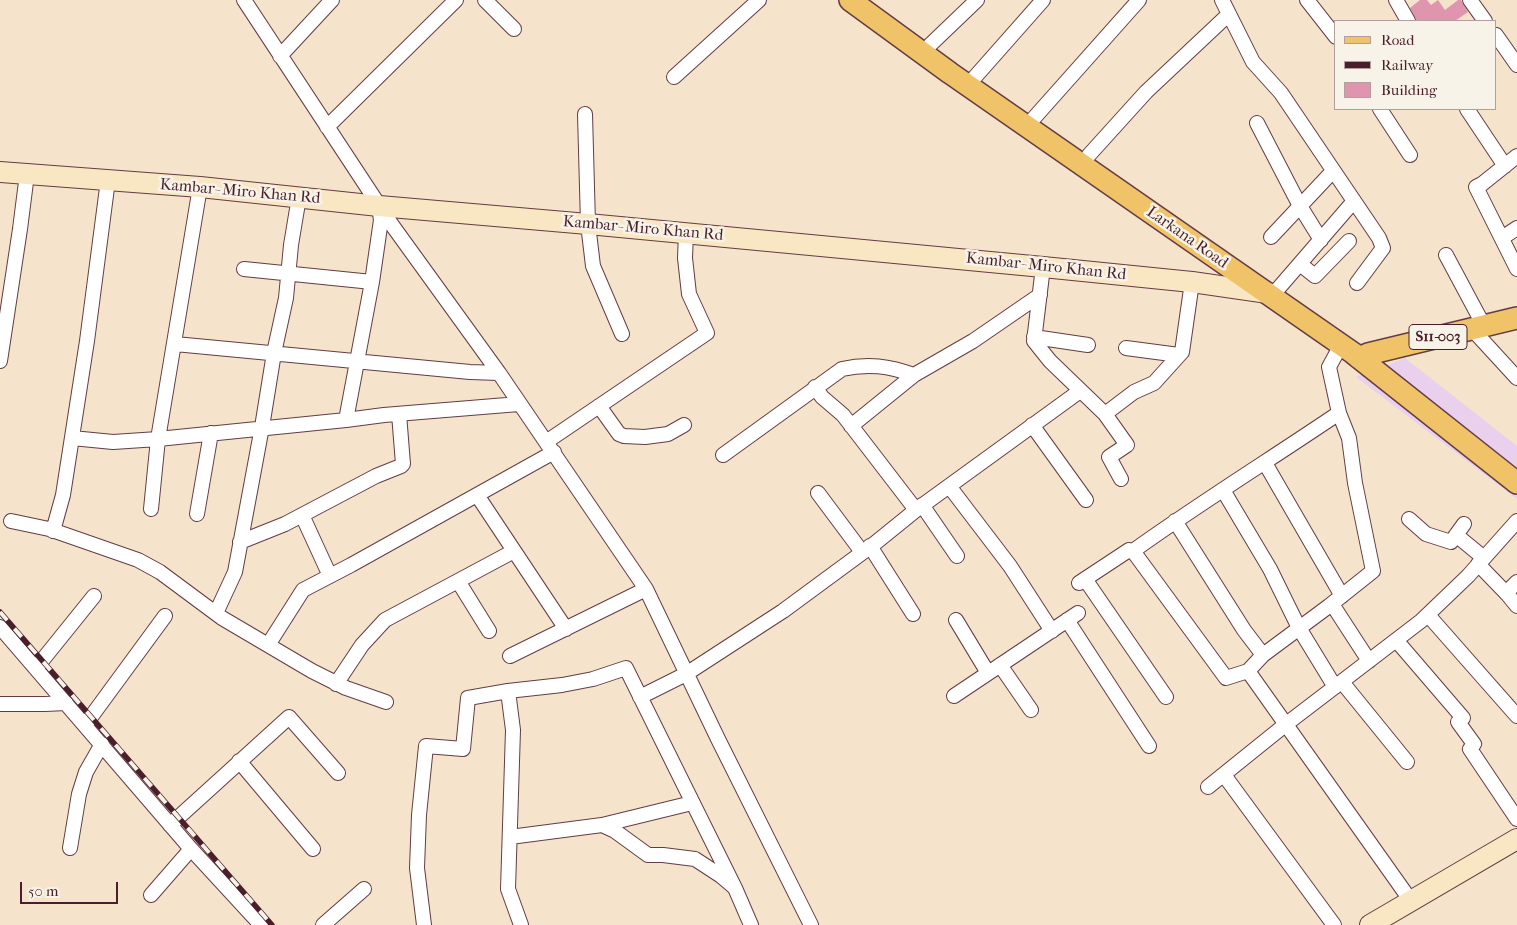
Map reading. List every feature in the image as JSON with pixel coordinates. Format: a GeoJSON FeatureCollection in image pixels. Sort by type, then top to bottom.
{"type":"FeatureCollection","features":[{"type":"Feature","properties":{"kind":"main road","name":"Larkana Road"},"geometry":{"type":"LineString","coordinates":[[850,0],[950,73],[1276,292],[1517,470]]}},
{"type":"Feature","properties":{"kind":"main road","name":"Larkana Road"},"geometry":{"type":"LineString","coordinates":[[870,0],[975,77],[1089,155],[1144,202]]}},
{"type":"Feature","properties":{"kind":"main road","name":"Kambar- Miro Khan Rd"},"geometry":{"type":"LineString","coordinates":[[0,172],[200,188],[686,233],[1043,267],[1276,292]]}},
{"type":"Feature","properties":{"kind":"main road","name":"Larkana Road"},"geometry":{"type":"LineString","coordinates":[[1276,292],[1341,345],[1363,356],[1517,484]]}},
{"type":"Feature","properties":{"kind":"main road","name":"S11-003"},"geometry":{"type":"LineString","coordinates":[[1363,356],[1517,318]]}},
{"type":"Feature","properties":{"kind":"main road"},"geometry":{"type":"LineString","coordinates":[[1370,925],[1517,840]]}},
{"type":"Feature","properties":{"kind":"street"},"geometry":{"type":"LineString","coordinates":[[244,0],[379,206],[499,373],[646,589],[686,674],[811,925]]}},
{"type":"Feature","properties":{"kind":"street"},"geometry":{"type":"LineString","coordinates":[[280,56],[332,0]]}},
{"type":"Feature","properties":{"kind":"street"},"geometry":{"type":"LineString","coordinates":[[327,127],[456,0]]}},
{"type":"Feature","properties":{"kind":"street"},"geometry":{"type":"LineString","coordinates":[[674,77],[759,0]]}},
{"type":"Feature","properties":{"kind":"street"},"geometry":{"type":"LineString","coordinates":[[930,45],[977,0]]}},
{"type":"Feature","properties":{"kind":"street"},"geometry":{"type":"LineString","coordinates":[[975,77],[1043,0]]}},
{"type":"Feature","properties":{"kind":"street"},"geometry":{"type":"LineString","coordinates":[[1034,118],[1139,0]]}},
{"type":"Feature","properties":{"kind":"street"},"geometry":{"type":"LineString","coordinates":[[1222,0],[1253,62],[1281,93],[1379,238],[1383,248],[1357,282]]}},
{"type":"Feature","properties":{"kind":"street"},"geometry":{"type":"LineString","coordinates":[[1307,0],[1334,34]]}},
{"type":"Feature","properties":{"kind":"street"},"geometry":{"type":"LineString","coordinates":[[1396,0],[1407,20]]}},
{"type":"Feature","properties":{"kind":"street"},"geometry":{"type":"LineString","coordinates":[[1470,0],[1485,20]]}},
{"type":"Feature","properties":{"kind":"street"},"geometry":{"type":"LineString","coordinates":[[490,2],[514,29]]}},
{"type":"Feature","properties":{"kind":"street"},"geometry":{"type":"LineString","coordinates":[[1089,155],[1146,92],[1229,14]]}},
{"type":"Feature","properties":{"kind":"street"},"geometry":{"type":"LineString","coordinates":[[1497,36],[1517,65]]}},
{"type":"Feature","properties":{"kind":"street"},"geometry":{"type":"LineString","coordinates":[[1381,110],[1410,155]]}},
{"type":"Feature","properties":{"kind":"street"},"geometry":{"type":"LineString","coordinates":[[1468,110],[1505,166]]}},
{"type":"Feature","properties":{"kind":"street"},"geometry":{"type":"LineString","coordinates":[[585,114],[588,224],[593,266],[622,334]]}},
{"type":"Feature","properties":{"kind":"street"},"geometry":{"type":"LineString","coordinates":[[1258,123],[1300,206],[1321,240]]}},
{"type":"Feature","properties":{"kind":"street"},"geometry":{"type":"LineString","coordinates":[[1517,156],[1476,187],[1517,269]]}},
{"type":"Feature","properties":{"kind":"street"},"geometry":{"type":"LineString","coordinates":[[1271,236],[1333,171]]}},
{"type":"Feature","properties":{"kind":"street"},"geometry":{"type":"LineString","coordinates":[[0,360],[27,174]]}},
{"type":"Feature","properties":{"kind":"street"},"geometry":{"type":"LineString","coordinates":[[53,531],[63,495],[72,438],[108,180]]}},
{"type":"Feature","properties":{"kind":"street"},"geometry":{"type":"LineString","coordinates":[[150,509],[158,438],[200,188]]}},
{"type":"Feature","properties":{"kind":"street"},"geometry":{"type":"LineString","coordinates":[[216,613],[235,572],[274,353],[286,298],[299,197]]}},
{"type":"Feature","properties":{"kind":"street"},"geometry":{"type":"LineString","coordinates":[[1276,292],[1354,201]]}},
{"type":"Feature","properties":{"kind":"street"},"geometry":{"type":"LineString","coordinates":[[346,420],[372,282],[381,220],[379,206]]}},
{"type":"Feature","properties":{"kind":"street"},"geometry":{"type":"LineString","coordinates":[[1502,238],[1517,228]]}},
{"type":"Feature","properties":{"kind":"street"},"geometry":{"type":"LineString","coordinates":[[268,645],[303,590],[477,495],[550,447],[599,406],[707,333],[690,294],[685,258],[686,233]]}},
{"type":"Feature","properties":{"kind":"street"},"geometry":{"type":"LineString","coordinates":[[1300,264],[1315,276],[1349,241]]}},
{"type":"Feature","properties":{"kind":"street"},"geometry":{"type":"LineString","coordinates":[[1446,255],[1478,328],[1517,378]]}},
{"type":"Feature","properties":{"kind":"street"},"geometry":{"type":"LineString","coordinates":[[1043,267],[1034,341],[1050,361],[1104,414],[1127,445],[1109,457],[1121,479]]}},
{"type":"Feature","properties":{"kind":"street"},"geometry":{"type":"LineString","coordinates":[[244,269],[372,282]]}},
{"type":"Feature","properties":{"kind":"street"},"geometry":{"type":"LineString","coordinates":[[1104,414],[1134,392],[1154,383],[1182,352],[1192,282]]}},
{"type":"Feature","properties":{"kind":"street"},"geometry":{"type":"LineString","coordinates":[[851,426],[914,375],[973,342],[1040,295]]}},
{"type":"Feature","properties":{"kind":"street"},"geometry":{"type":"LineString","coordinates":[[1034,337],[1088,345]]}},
{"type":"Feature","properties":{"kind":"street"},"geometry":{"type":"LineString","coordinates":[[175,344],[470,372],[499,373]]}},
{"type":"Feature","properties":{"kind":"street"},"geometry":{"type":"LineString","coordinates":[[1133,551],[1226,678],[1248,670],[1263,655],[1373,571],[1348,438],[1328,367],[1341,345]]}},
{"type":"Feature","properties":{"kind":"street"},"geometry":{"type":"LineString","coordinates":[[1126,348],[1180,355]]}},
{"type":"Feature","properties":{"kind":"street"},"geometry":{"type":"LineString","coordinates":[[723,455],[783,413],[814,387],[842,369],[856,366],[892,367],[914,375]]}},
{"type":"Feature","properties":{"kind":"street"},"geometry":{"type":"LineString","coordinates":[[814,387],[822,397],[843,414],[957,556]]}},
{"type":"Feature","properties":{"kind":"street"},"geometry":{"type":"LineString","coordinates":[[640,697],[686,674],[783,611],[919,508],[1080,391]]}},
{"type":"Feature","properties":{"kind":"street"},"geometry":{"type":"LineString","coordinates":[[72,438],[113,442],[519,404]]}},
{"type":"Feature","properties":{"kind":"street"},"geometry":{"type":"LineString","coordinates":[[599,406],[619,434],[624,436],[645,437],[668,434],[684,425]]}},
{"type":"Feature","properties":{"kind":"street"},"geometry":{"type":"LineString","coordinates":[[1166,697],[1082,581],[1129,550],[1133,551],[1175,521],[1340,413]]}},
{"type":"Feature","properties":{"kind":"street"},"geometry":{"type":"LineString","coordinates":[[240,542],[285,524],[403,464],[399,414]]}},
{"type":"Feature","properties":{"kind":"street"},"geometry":{"type":"LineString","coordinates":[[1032,425],[1086,500]]}},
{"type":"Feature","properties":{"kind":"street"},"geometry":{"type":"LineString","coordinates":[[197,514],[211,433]]}},
{"type":"Feature","properties":{"kind":"street"},"geometry":{"type":"LineString","coordinates":[[1266,463],[1370,661]]}},
{"type":"Feature","properties":{"kind":"street"},"geometry":{"type":"LineString","coordinates":[[949,486],[1010,566],[1052,631]]}},
{"type":"Feature","properties":{"kind":"street"},"geometry":{"type":"LineString","coordinates":[[1223,490],[1270,569],[1299,628],[1338,685],[1407,762]]}},
{"type":"Feature","properties":{"kind":"street"},"geometry":{"type":"LineString","coordinates":[[818,493],[866,549],[913,614]]}},
{"type":"Feature","properties":{"kind":"street"},"geometry":{"type":"LineString","coordinates":[[477,495],[566,628]]}},
{"type":"Feature","properties":{"kind":"street"},"geometry":{"type":"LineString","coordinates":[[302,515],[330,576]]}},
{"type":"Feature","properties":{"kind":"street"},"geometry":{"type":"LineString","coordinates":[[1409,519],[1426,534],[1451,542],[1460,530],[1481,561],[1517,606]]}},
{"type":"Feature","properties":{"kind":"street"},"geometry":{"type":"LineString","coordinates":[[11,521],[53,531],[138,560],[160,572],[216,613],[336,684],[386,702]]}},
{"type":"Feature","properties":{"kind":"street"},"geometry":{"type":"LineString","coordinates":[[1175,521],[1244,630],[1263,655]]}},
{"type":"Feature","properties":{"kind":"street"},"geometry":{"type":"LineString","coordinates":[[1208,787],[1428,615],[1517,521]]}},
{"type":"Feature","properties":{"kind":"street"},"geometry":{"type":"LineString","coordinates":[[336,684],[362,644],[385,620],[514,551]]}},
{"type":"Feature","properties":{"kind":"street"},"geometry":{"type":"LineString","coordinates":[[458,581],[489,631]]}},
{"type":"Feature","properties":{"kind":"street"},"geometry":{"type":"LineString","coordinates":[[1506,593],[1517,582]]}},
{"type":"Feature","properties":{"kind":"street"},"geometry":{"type":"LineString","coordinates":[[510,656],[646,589]]}},
{"type":"Feature","properties":{"kind":"street"},"geometry":{"type":"LineString","coordinates":[[36,668],[94,596]]}},
{"type":"Feature","properties":{"kind":"street"},"geometry":{"type":"LineString","coordinates":[[1428,615],[1517,716]]}},
{"type":"Feature","properties":{"kind":"street"},"geometry":{"type":"LineString","coordinates":[[85,724],[165,616]]}},
{"type":"Feature","properties":{"kind":"street"},"geometry":{"type":"LineString","coordinates":[[954,696],[1072,617],[1149,746]]}},
{"type":"Feature","properties":{"kind":"street"},"geometry":{"type":"LineString","coordinates":[[956,620],[988,673]]}},
{"type":"Feature","properties":{"kind":"street"},"geometry":{"type":"LineString","coordinates":[[1,630],[66,702],[255,923]]}},
{"type":"Feature","properties":{"kind":"street"},"geometry":{"type":"LineString","coordinates":[[1396,640],[1463,718],[1458,722],[1474,744],[1470,749],[1517,819]]}},
{"type":"Feature","properties":{"kind":"street"},"geometry":{"type":"LineString","coordinates":[[1000,665],[1031,710]]}},
{"type":"Feature","properties":{"kind":"street"},"geometry":{"type":"LineString","coordinates":[[423,924],[417,868],[419,815],[426,746],[463,749],[468,698],[562,685],[626,668],[735,888],[751,925]]}},
{"type":"Feature","properties":{"kind":"street"},"geometry":{"type":"LineString","coordinates":[[1248,670],[1411,901]]}},
{"type":"Feature","properties":{"kind":"street"},"geometry":{"type":"LineString","coordinates":[[508,691],[514,730],[508,889],[521,925]]}},
{"type":"Feature","properties":{"kind":"street"},"geometry":{"type":"LineString","coordinates":[[0,704],[66,702]]}},
{"type":"Feature","properties":{"kind":"street"},"geometry":{"type":"LineString","coordinates":[[170,825],[289,717],[338,773]]}},
{"type":"Feature","properties":{"kind":"street"},"geometry":{"type":"LineString","coordinates":[[70,848],[79,794],[86,772],[102,744]]}},
{"type":"Feature","properties":{"kind":"street"},"geometry":{"type":"LineString","coordinates":[[240,761],[313,849]]}},
{"type":"Feature","properties":{"kind":"street"},"geometry":{"type":"LineString","coordinates":[[1224,775],[1334,925]]}},
{"type":"Feature","properties":{"kind":"street"},"geometry":{"type":"LineString","coordinates":[[510,837],[602,825],[692,803]]}},
{"type":"Feature","properties":{"kind":"street"},"geometry":{"type":"LineString","coordinates":[[602,825],[615,831],[648,855],[695,859],[735,888]]}},
{"type":"Feature","properties":{"kind":"street"},"geometry":{"type":"LineString","coordinates":[[151,895],[191,849]]}},
{"type":"Feature","properties":{"kind":"street"},"geometry":{"type":"LineString","coordinates":[[323,925],[364,890]]}},
{"type":"Feature","properties":{"kind":"shaded area"},"geometry":{"type":"Polygon","coordinates":[[[1405,358],[1517,446],[1517,499],[1356,377],[1405,358]]]}},
{"type":"Feature","properties":{"kind":"building"},"geometry":{"type":"Polygon","coordinates":[[[1420,0],[1427,0],[1431,5],[1438,0],[1445,10],[1458,0],[1461,0],[1468,12],[1456,20],[1416,20],[1410,8],[1420,0]]]}},
{"type":"Feature","properties":{"kind":"railway"},"geometry":{"type":"LineString","coordinates":[[0,612],[272,925]]}}]}
